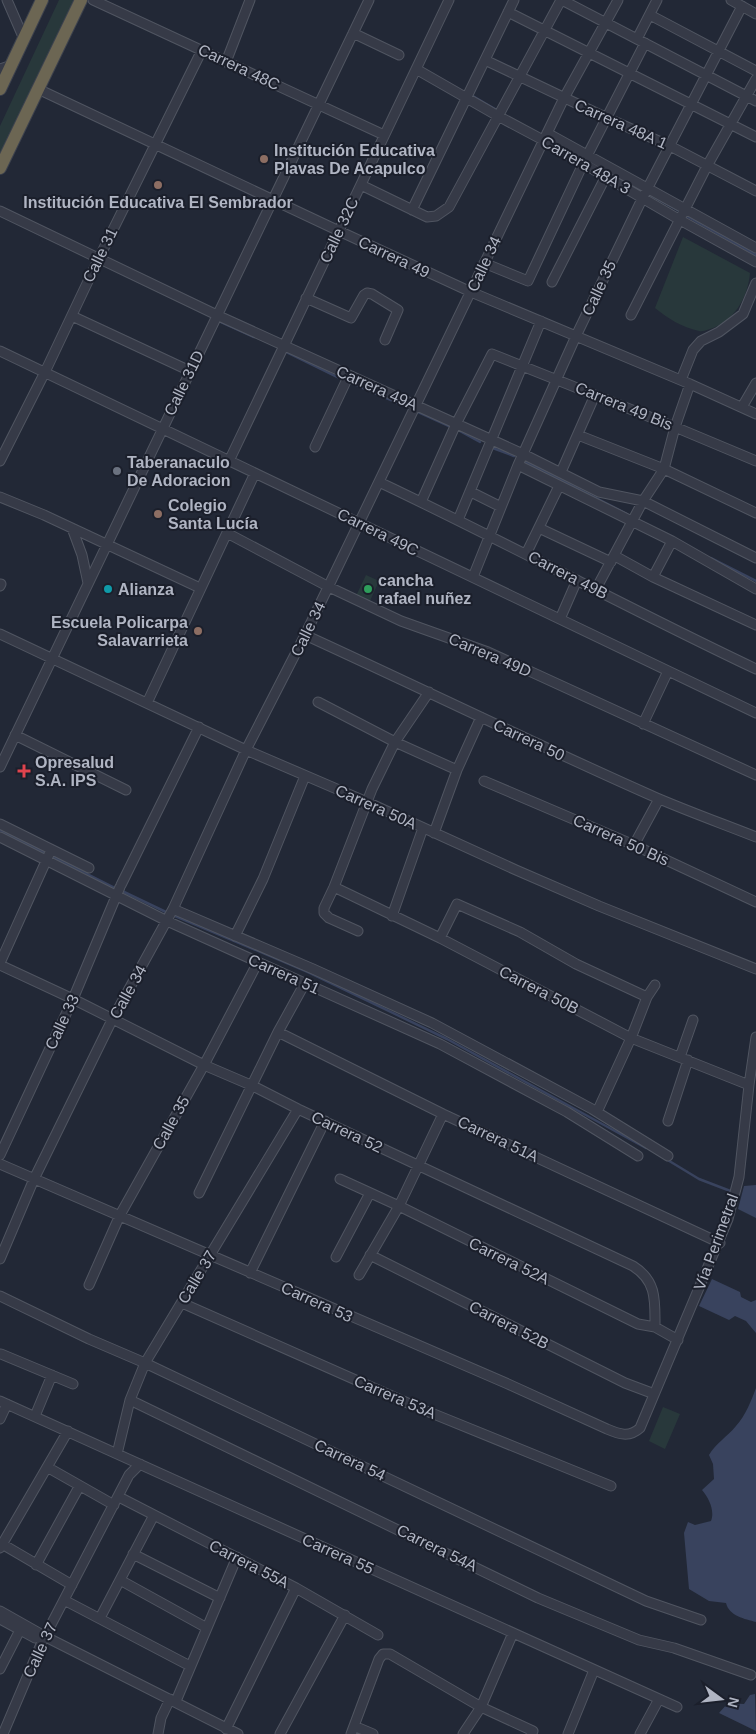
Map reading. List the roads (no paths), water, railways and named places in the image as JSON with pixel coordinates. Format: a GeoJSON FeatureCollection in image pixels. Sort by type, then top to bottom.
{"type":"FeatureCollection","features":[{"type":"Feature","properties":{"kind":"highway"},"geometry":{"type":"LineString","coordinates":[[0,89],[6,67],[24,39],[42,0]]}},
{"type":"Feature","properties":{"kind":"highway"},"geometry":{"type":"LineString","coordinates":[[0,168],[81,0]]}},
{"type":"Feature","properties":{"kind":"street"},"geometry":{"type":"LineString","coordinates":[[7,0],[24,39]]}},
{"type":"Feature","properties":{"kind":"street","name":"Carrera 48C"},"geometry":{"type":"LineString","coordinates":[[93,0],[384,135]]}},
{"type":"Feature","properties":{"kind":"street"},"geometry":{"type":"LineString","coordinates":[[226,62],[250,0]]}},
{"type":"Feature","properties":{"kind":"street","name":"Calle 31D"},"geometry":{"type":"LineString","coordinates":[[0,766],[4,748],[15,735],[369,0]]}},
{"type":"Feature","properties":{"kind":"street","name":"Calle 32C"},"geometry":{"type":"LineString","coordinates":[[229,461],[449,0]]}},
{"type":"Feature","properties":{"kind":"street"},"geometry":{"type":"LineString","coordinates":[[412,210],[514,0]]}},
{"type":"Feature","properties":{"kind":"street"},"geometry":{"type":"LineString","coordinates":[[361,185],[427,217],[436,216],[449,207],[561,0],[756,101]]}},
{"type":"Feature","properties":{"kind":"street","name":"Calle 34"},"geometry":{"type":"LineString","coordinates":[[0,1259],[34,1179],[112,1020],[170,915],[246,750],[305,635],[545,136],[588,52],[618,0]]}},
{"type":"Feature","properties":{"kind":"street"},"geometry":{"type":"LineString","coordinates":[[588,154],[630,73],[650,14],[657,0]]}},
{"type":"Feature","properties":{"kind":"street"},"geometry":{"type":"LineString","coordinates":[[731,0],[756,14]]}},
{"type":"Feature","properties":{"kind":"street","name":"Calle 35"},"geometry":{"type":"LineString","coordinates":[[473,577],[518,465],[558,380],[576,336],[645,192],[742,6]]}},
{"type":"Feature","properties":{"kind":"street"},"geometry":{"type":"LineString","coordinates":[[508,12],[756,137]]}},
{"type":"Feature","properties":{"kind":"street"},"geometry":{"type":"LineString","coordinates":[[650,14],[756,71]]}},
{"type":"Feature","properties":{"kind":"street"},"geometry":{"type":"LineString","coordinates":[[353,33],[398,55]]}},
{"type":"Feature","properties":{"kind":"street","name":"Calle 31"},"geometry":{"type":"LineString","coordinates":[[0,461],[202,50]]}},
{"type":"Feature","properties":{"kind":"street","name":"Carrera 48A 1"},"geometry":{"type":"LineString","coordinates":[[485,60],[670,146],[756,191]]}},
{"type":"Feature","properties":{"kind":"street","name":"Carrera 48A 3"},"geometry":{"type":"LineString","coordinates":[[416,69],[498,116],[545,136],[583,164],[645,192],[683,214],[756,262]]}},
{"type":"Feature","properties":{"kind":"street"},"geometry":{"type":"LineString","coordinates":[[631,315],[707,166],[756,79]]}},
{"type":"Feature","properties":{"kind":"street","name":"Carrera 49"},"geometry":{"type":"LineString","coordinates":[[38,89],[471,292],[681,380],[756,414]]}},
{"type":"Feature","properties":{"kind":"street"},"geometry":{"type":"LineString","coordinates":[[545,136],[588,154],[645,192],[683,214],[756,248]]}},
{"type":"Feature","properties":{"kind":"street"},"geometry":{"type":"LineString","coordinates":[[484,263],[528,281],[583,164]]}},
{"type":"Feature","properties":{"kind":"street"},"geometry":{"type":"LineString","coordinates":[[552,282],[606,176]]}},
{"type":"Feature","properties":{"kind":"street","name":"Carrera 49A"},"geometry":{"type":"LineString","coordinates":[[0,211],[217,315],[524,454],[600,492],[643,501],[756,558]]}},
{"type":"Feature","properties":{"kind":"street"},"geometry":{"type":"LineString","coordinates":[[681,380],[694,350],[701,341],[719,332],[743,314],[756,283]]}},
{"type":"Feature","properties":{"kind":"street"},"geometry":{"type":"LineString","coordinates":[[306,298],[351,318],[364,295],[367,293],[380,298],[398,310],[385,340]]}},
{"type":"Feature","properties":{"kind":"street"},"geometry":{"type":"LineString","coordinates":[[72,316],[190,371]]}},
{"type":"Feature","properties":{"kind":"street"},"geometry":{"type":"LineString","coordinates":[[458,520],[541,321]]}},
{"type":"Feature","properties":{"kind":"street","name":"Carrera 49C"},"geometry":{"type":"LineString","coordinates":[[0,351],[756,713]]}},
{"type":"Feature","properties":{"kind":"street","name":"Carrera 49 Bis"},"geometry":{"type":"LineString","coordinates":[[456,424],[492,354],[756,461]]}},
{"type":"Feature","properties":{"kind":"street"},"geometry":{"type":"LineString","coordinates":[[315,447],[349,375]]}},
{"type":"Feature","properties":{"kind":"street"},"geometry":{"type":"LineString","coordinates":[[742,407],[756,383]]}},
{"type":"Feature","properties":{"kind":"street"},"geometry":{"type":"LineString","coordinates":[[596,589],[631,521],[664,469],[675,427],[690,384]]}},
{"type":"Feature","properties":{"kind":"street"},"geometry":{"type":"LineString","coordinates":[[561,472],[595,395]]}},
{"type":"Feature","properties":{"kind":"street"},"geometry":{"type":"LineString","coordinates":[[422,502],[456,424]]}},
{"type":"Feature","properties":{"kind":"street"},"geometry":{"type":"LineString","coordinates":[[578,435],[664,469],[756,513]]}},
{"type":"Feature","properties":{"kind":"street"},"geometry":{"type":"LineString","coordinates":[[518,465],[672,540],[756,589]]}},
{"type":"Feature","properties":{"kind":"street"},"geometry":{"type":"LineString","coordinates":[[147,703],[255,473]]}},
{"type":"Feature","properties":{"kind":"street","name":"Carrera 49B"},"geometry":{"type":"LineString","coordinates":[[379,482],[490,535],[663,625],[756,669]]}},
{"type":"Feature","properties":{"kind":"street"},"geometry":{"type":"LineString","coordinates":[[526,554],[559,486]]}},
{"type":"Feature","properties":{"kind":"street"},"geometry":{"type":"LineString","coordinates":[[471,492],[501,508]]}},
{"type":"Feature","properties":{"kind":"street"},"geometry":{"type":"LineString","coordinates":[[2,500],[72,528],[200,588]]}},
{"type":"Feature","properties":{"kind":"street"},"geometry":{"type":"LineString","coordinates":[[72,528],[82,556],[88,584]]}},
{"type":"Feature","properties":{"kind":"street"},"geometry":{"type":"LineString","coordinates":[[539,528],[613,559],[756,625]]}},
{"type":"Feature","properties":{"kind":"street","name":"Carrera 49D"},"geometry":{"type":"LineString","coordinates":[[227,533],[328,587],[401,621],[488,652],[756,776]]}},
{"type":"Feature","properties":{"kind":"street"},"geometry":{"type":"LineString","coordinates":[[652,577],[672,540]]}},
{"type":"Feature","properties":{"kind":"street"},"geometry":{"type":"LineString","coordinates":[[560,619],[577,580]]}},
{"type":"Feature","properties":{"kind":"street","name":"Carrera 50A"},"geometry":{"type":"LineString","coordinates":[[0,634],[246,750],[599,906],[756,969]]}},
{"type":"Feature","properties":{"kind":"street","name":"Carrera 50"},"geometry":{"type":"LineString","coordinates":[[305,635],[659,798],[756,837]]}},
{"type":"Feature","properties":{"kind":"street"},"geometry":{"type":"LineString","coordinates":[[643,724],[668,671]]}},
{"type":"Feature","properties":{"kind":"street"},"geometry":{"type":"LineString","coordinates":[[358,930],[329,918],[324,912],[324,908],[367,802],[395,742],[429,692]]}},
{"type":"Feature","properties":{"kind":"street"},"geometry":{"type":"LineString","coordinates":[[318,702],[395,742],[457,770]]}},
{"type":"Feature","properties":{"kind":"street"},"geometry":{"type":"LineString","coordinates":[[434,833],[457,770],[481,717]]}},
{"type":"Feature","properties":{"kind":"street","name":"Calle 33"},"geometry":{"type":"LineString","coordinates":[[0,1155],[73,999],[118,890],[199,728]]}},
{"type":"Feature","properties":{"kind":"street"},"geometry":{"type":"LineString","coordinates":[[15,735],[126,790]]}},
{"type":"Feature","properties":{"kind":"street"},"geometry":{"type":"LineString","coordinates":[[236,936],[263,879],[305,776]]}},
{"type":"Feature","properties":{"kind":"street","name":"Carrera 50 Bis"},"geometry":{"type":"LineString","coordinates":[[484,781],[634,845],[756,902]]}},
{"type":"Feature","properties":{"kind":"street"},"geometry":{"type":"LineString","coordinates":[[634,845],[659,798]]}},
{"type":"Feature","properties":{"kind":"street","name":"Carrera 51"},"geometry":{"type":"LineString","coordinates":[[0,824],[48,855],[256,960],[440,1044],[567,1112],[638,1156]]}},
{"type":"Feature","properties":{"kind":"street"},"geometry":{"type":"LineString","coordinates":[[392,916],[423,828]]}},
{"type":"Feature","properties":{"kind":"street","name":"Carrera 51"},"geometry":{"type":"LineString","coordinates":[[0,838],[89,868]]}},
{"type":"Feature","properties":{"kind":"street"},"geometry":{"type":"LineString","coordinates":[[0,964],[48,855]]}},
{"type":"Feature","properties":{"kind":"street","name":"Carrera 50B"},"geometry":{"type":"LineString","coordinates":[[334,887],[440,938],[631,1038],[749,1085]]}},
{"type":"Feature","properties":{"kind":"street"},"geometry":{"type":"LineString","coordinates":[[440,938],[457,904],[520,932],[584,967],[647,997]]}},
{"type":"Feature","properties":{"kind":"street"},"geometry":{"type":"LineString","coordinates":[[170,915],[236,936],[259,948],[432,1023],[493,1054],[597,1112],[668,1156]]}},
{"type":"Feature","properties":{"kind":"street","name":"Calle 35"},"geometry":{"type":"LineString","coordinates":[[89,1285],[120,1215],[204,1064],[256,960],[259,948]]}},
{"type":"Feature","properties":{"kind":"street","name":"Carrera 52"},"geometry":{"type":"LineString","coordinates":[[0,964],[298,1109],[642,1271],[647,1276],[653,1291],[655,1327]]}},
{"type":"Feature","properties":{"kind":"street"},"geometry":{"type":"LineString","coordinates":[[199,1193],[278,1032],[305,983]]}},
{"type":"Feature","properties":{"kind":"street"},"geometry":{"type":"LineString","coordinates":[[597,1112],[631,1038],[647,997],[655,985]]}},
{"type":"Feature","properties":{"kind":"street"},"geometry":{"type":"LineString","coordinates":[[668,1121],[693,1020]]}},
{"type":"Feature","properties":{"kind":"street","name":"Carrera 51A"},"geometry":{"type":"LineString","coordinates":[[278,1032],[443,1114],[720,1243]]}},
{"type":"Feature","properties":{"kind":"street","name":"Vía Perimetral"},"geometry":{"type":"LineString","coordinates":[[634,1433],[640,1428],[652,1394],[678,1340],[720,1243],[728,1219],[739,1177],[756,1037]]}},
{"type":"Feature","properties":{"kind":"street","name":"Calle 37"},"geometry":{"type":"LineString","coordinates":[[117,1454],[130,1400],[145,1362],[298,1109]]}},
{"type":"Feature","properties":{"kind":"street"},"geometry":{"type":"LineString","coordinates":[[359,1275],[399,1206],[443,1114]]}},
{"type":"Feature","properties":{"kind":"street"},"geometry":{"type":"LineString","coordinates":[[250,1273],[325,1121]]}},
{"type":"Feature","properties":{"kind":"street","name":"Carrera 53"},"geometry":{"type":"LineString","coordinates":[[0,1164],[508,1384],[607,1429],[620,1434],[634,1433]]}},
{"type":"Feature","properties":{"kind":"street","name":"Carrera 52A"},"geometry":{"type":"LineString","coordinates":[[340,1179],[399,1206],[638,1324],[655,1327],[678,1340]]}},
{"type":"Feature","properties":{"kind":"street"},"geometry":{"type":"LineString","coordinates":[[336,1257],[370,1194]]}},
{"type":"Feature","properties":{"kind":"street","name":"Carrera 52B"},"geometry":{"type":"LineString","coordinates":[[370,1255],[652,1394]]}},
{"type":"Feature","properties":{"kind":"street","name":"Carrera 54"},"geometry":{"type":"LineString","coordinates":[[0,1296],[89,1339],[145,1362],[646,1601],[701,1620]]}},
{"type":"Feature","properties":{"kind":"street","name":"Carrera 53A"},"geometry":{"type":"LineString","coordinates":[[182,1303],[419,1408],[611,1486]]}},
{"type":"Feature","properties":{"kind":"street"},"geometry":{"type":"LineString","coordinates":[[2,1354],[73,1384]]}},
{"type":"Feature","properties":{"kind":"street"},"geometry":{"type":"LineString","coordinates":[[35,1416],[52,1375]]}},
{"type":"Feature","properties":{"kind":"street","name":"Carrera 54A"},"geometry":{"type":"LineString","coordinates":[[130,1400],[538,1598],[639,1640],[674,1648],[751,1676]]}},
{"type":"Feature","properties":{"kind":"street"},"geometry":{"type":"LineString","coordinates":[[0,1420],[4,1402]]}},
{"type":"Feature","properties":{"kind":"street","name":"Carrera 55"},"geometry":{"type":"LineString","coordinates":[[4,1402],[677,1708]]}},
{"type":"Feature","properties":{"kind":"street"},"geometry":{"type":"LineString","coordinates":[[68,1431],[1,1546],[72,1585]]}},
{"type":"Feature","properties":{"kind":"street","name":"Calle 37"},"geometry":{"type":"LineString","coordinates":[[3,1734],[44,1639],[130,1475],[140,1464]]}},
{"type":"Feature","properties":{"kind":"street","name":"Carrera 55A"},"geometry":{"type":"LineString","coordinates":[[47,1467],[80,1487],[154,1515],[296,1588],[378,1635]]}},
{"type":"Feature","properties":{"kind":"street"},"geometry":{"type":"LineString","coordinates":[[36,1565],[80,1487]]}},
{"type":"Feature","properties":{"kind":"street"},"geometry":{"type":"LineString","coordinates":[[100,1618],[154,1515]]}},
{"type":"Feature","properties":{"kind":"street"},"geometry":{"type":"LineString","coordinates":[[133,1554],[220,1598]]}},
{"type":"Feature","properties":{"kind":"street"},"geometry":{"type":"LineString","coordinates":[[158,1734],[161,1718],[173,1700],[190,1666],[237,1558]]}},
{"type":"Feature","properties":{"kind":"street"},"geometry":{"type":"LineString","coordinates":[[120,1580],[207,1628]]}},
{"type":"Feature","properties":{"kind":"street"},"geometry":{"type":"LineString","coordinates":[[226,1729],[296,1588]]}},
{"type":"Feature","properties":{"kind":"street"},"geometry":{"type":"LineString","coordinates":[[64,1600],[190,1666]]}},
{"type":"Feature","properties":{"kind":"street"},"geometry":{"type":"LineString","coordinates":[[0,1611],[44,1639]]}},
{"type":"Feature","properties":{"kind":"street"},"geometry":{"type":"LineString","coordinates":[[280,1734],[345,1615]]}},
{"type":"Feature","properties":{"kind":"street"},"geometry":{"type":"LineString","coordinates":[[0,1619],[173,1700],[238,1734]]}},
{"type":"Feature","properties":{"kind":"street"},"geometry":{"type":"LineString","coordinates":[[0,1669],[20,1630]]}},
{"type":"Feature","properties":{"kind":"street"},"geometry":{"type":"LineString","coordinates":[[462,1734],[481,1707],[513,1633]]}},
{"type":"Feature","properties":{"kind":"street"},"geometry":{"type":"LineString","coordinates":[[373,1734],[353,1730],[381,1655],[390,1654],[481,1707],[532,1732]]}},
{"type":"Feature","properties":{"kind":"street"},"geometry":{"type":"LineString","coordinates":[[568,1734],[594,1670]]}},
{"type":"Feature","properties":{"kind":"street"},"geometry":{"type":"LineString","coordinates":[[640,1734],[658,1699]]}},
{"type":"Feature","properties":{"kind":"water"},"geometry":{"type":"Polygon","coordinates":[[[756,1185],[756,1218],[738,1209],[744,1186],[756,1185]]]}},
{"type":"Feature","properties":{"kind":"water"},"geometry":{"type":"Polygon","coordinates":[[[712,1279],[740,1292],[741,1297],[751,1302],[756,1300],[756,1333],[746,1321],[735,1316],[729,1320],[699,1306],[712,1279]]]}},
{"type":"Feature","properties":{"kind":"water"},"geometry":{"type":"Polygon","coordinates":[[[756,1388],[756,1622],[734,1614],[726,1603],[709,1601],[689,1589],[684,1533],[688,1522],[695,1525],[711,1521],[711,1505],[702,1490],[714,1479],[713,1464],[709,1455],[740,1422],[756,1388]]]}},
{"type":"Feature","properties":{"kind":"water"},"geometry":{"type":"Polygon","coordinates":[[[755,1694],[756,1731],[719,1713],[728,1703],[744,1704],[750,1695],[755,1694]]]}},
{"type":"Feature","properties":{"kind":"waterway"},"geometry":{"type":"LineString","coordinates":[[471,95],[495,109]]}},
{"type":"Feature","properties":{"kind":"waterway"},"geometry":{"type":"LineString","coordinates":[[609,172],[681,212]]}},
{"type":"Feature","properties":{"kind":"waterway"},"geometry":{"type":"LineString","coordinates":[[685,215],[756,255]]}},
{"type":"Feature","properties":{"kind":"waterway"},"geometry":{"type":"LineString","coordinates":[[221,322],[254,337]]}},
{"type":"Feature","properties":{"kind":"waterway"},"geometry":{"type":"LineString","coordinates":[[284,351],[339,378]]}},
{"type":"Feature","properties":{"kind":"waterway"},"geometry":{"type":"LineString","coordinates":[[349,382],[405,406]]}},
{"type":"Feature","properties":{"kind":"waterway"},"geometry":{"type":"LineString","coordinates":[[416,411],[449,426]]}},
{"type":"Feature","properties":{"kind":"waterway"},"geometry":{"type":"LineString","coordinates":[[458,430],[480,442]]}},
{"type":"Feature","properties":{"kind":"waterway"},"geometry":{"type":"LineString","coordinates":[[490,447],[514,456]]}},
{"type":"Feature","properties":{"kind":"waterway"},"geometry":{"type":"LineString","coordinates":[[524,461],[627,514]]}},
{"type":"Feature","properties":{"kind":"waterway"},"geometry":{"type":"LineString","coordinates":[[711,558],[756,581]]}},
{"type":"Feature","properties":{"kind":"waterway"},"geometry":{"type":"LineString","coordinates":[[0,830],[117,889]]}},
{"type":"Feature","properties":{"kind":"waterway"},"geometry":{"type":"LineString","coordinates":[[122,891],[168,913],[308,972],[447,1039],[646,1148]]}},
{"type":"Feature","properties":{"kind":"waterway"},"geometry":{"type":"LineString","coordinates":[[666,1159],[699,1179],[733,1192]]}},
{"type":"Feature","properties":{"kind":"place","name":"Institución Educativa Plavas De Acapulco"},"geometry":{"type":"Point","coordinates":[264,159]}},
{"type":"Feature","properties":{"kind":"place","name":"Institución Educativa El Sembrador"},"geometry":{"type":"Point","coordinates":[158,185]}},
{"type":"Feature","properties":{"kind":"place","name":"Taberanaculo De Adoracion"},"geometry":{"type":"Point","coordinates":[117,471]}},
{"type":"Feature","properties":{"kind":"place","name":"Colegio Santa Lucía"},"geometry":{"type":"Point","coordinates":[158,514]}},
{"type":"Feature","properties":{"kind":"place","name":"Alianza"},"geometry":{"type":"Point","coordinates":[108,589]}},
{"type":"Feature","properties":{"kind":"place","name":"cancha rafael nuñez"},"geometry":{"type":"Point","coordinates":[368,589]}},
{"type":"Feature","properties":{"kind":"place","name":"Escuela Policarpa Salavarrieta"},"geometry":{"type":"Point","coordinates":[198,631]}},
{"type":"Feature","properties":{"kind":"place","name":"Opresalud S.A. IPS"},"geometry":{"type":"Point","coordinates":[24,771]}}]}
